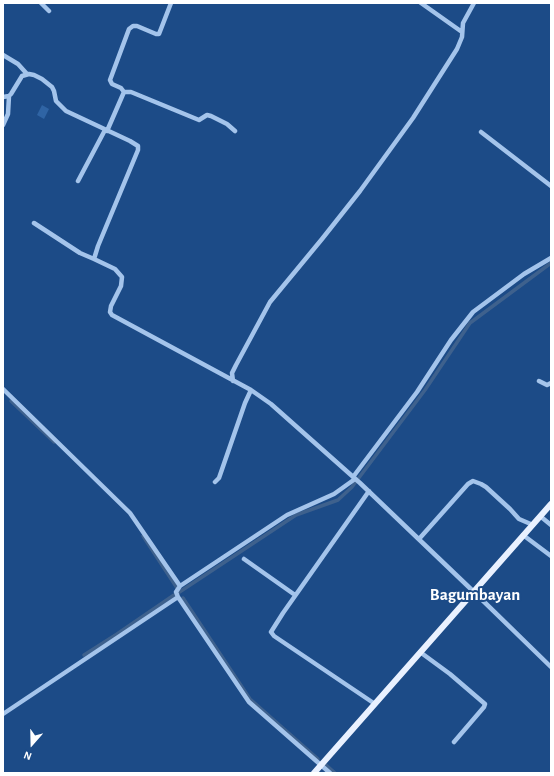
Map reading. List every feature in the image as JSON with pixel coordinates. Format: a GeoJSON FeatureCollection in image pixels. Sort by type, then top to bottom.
{"type":"FeatureCollection","features":[{"type":"Feature","properties":{"kind":"main road"},"geometry":{"type":"LineString","coordinates":[[314,773],[551,504]]}},
{"type":"Feature","properties":{"kind":"street"},"geometry":{"type":"LineString","coordinates":[[41,3],[49,11]]}},
{"type":"Feature","properties":{"kind":"street"},"geometry":{"type":"LineString","coordinates":[[172,3],[159,34],[137,26],[130,27],[110,80],[112,84],[121,88],[124,92],[131,92],[199,120],[206,115],[211,116],[227,124],[235,131]]}},
{"type":"Feature","properties":{"kind":"street"},"geometry":{"type":"LineString","coordinates":[[421,3],[462,32]]}},
{"type":"Feature","properties":{"kind":"street"},"geometry":{"type":"LineString","coordinates":[[227,377],[232,373],[270,302],[350,203],[413,118],[457,49],[461,41],[463,23],[474,3]]}},
{"type":"Feature","properties":{"kind":"street"},"geometry":{"type":"LineString","coordinates":[[3,55],[18,64],[27,74]]}},
{"type":"Feature","properties":{"kind":"street"},"geometry":{"type":"LineString","coordinates":[[3,125],[8,114],[9,96],[22,76],[27,74],[34,75],[48,83],[54,90],[56,101],[66,111],[134,142],[138,148],[94,259]]}},
{"type":"Feature","properties":{"kind":"street"},"geometry":{"type":"LineString","coordinates":[[78,181],[106,130],[124,92]]}},
{"type":"Feature","properties":{"kind":"street"},"geometry":{"type":"LineString","coordinates":[[3,97],[9,96]]}},
{"type":"Feature","properties":{"kind":"street"},"geometry":{"type":"LineString","coordinates":[[481,132],[551,186]]}},
{"type":"Feature","properties":{"kind":"street"},"geometry":{"type":"LineString","coordinates":[[34,223],[80,253],[115,270],[122,277],[121,286],[111,306],[110,312],[112,314],[251,390],[281,413],[369,491],[551,667]]}},
{"type":"Feature","properties":{"kind":"street"},"geometry":{"type":"LineString","coordinates":[[330,773],[249,702],[176,592],[180,586],[287,515],[334,494],[354,478],[414,397],[451,340],[473,312],[524,274],[551,258]]}},
{"type":"Feature","properties":{"kind":"street"},"geometry":{"type":"LineString","coordinates":[[232,373],[233,381]]}},
{"type":"Feature","properties":{"kind":"street"},"geometry":{"type":"LineString","coordinates":[[539,381],[547,385],[551,383]]}},
{"type":"Feature","properties":{"kind":"street"},"geometry":{"type":"LineString","coordinates":[[3,389],[130,513],[180,586]]}},
{"type":"Feature","properties":{"kind":"street"},"geometry":{"type":"LineString","coordinates":[[215,482],[219,478],[251,390]]}},
{"type":"Feature","properties":{"kind":"street"},"geometry":{"type":"LineString","coordinates":[[419,539],[468,484],[473,481],[486,487],[510,508],[519,519],[533,524]]}},
{"type":"Feature","properties":{"kind":"street"},"geometry":{"type":"LineString","coordinates":[[369,491],[295,595],[272,629],[272,634],[375,704]]}},
{"type":"Feature","properties":{"kind":"street"},"geometry":{"type":"LineString","coordinates":[[540,516],[551,525]]}},
{"type":"Feature","properties":{"kind":"street"},"geometry":{"type":"LineString","coordinates":[[523,535],[551,556]]}},
{"type":"Feature","properties":{"kind":"street"},"geometry":{"type":"LineString","coordinates":[[244,559],[295,595]]}},
{"type":"Feature","properties":{"kind":"street"},"geometry":{"type":"LineString","coordinates":[[3,714],[178,597]]}},
{"type":"Feature","properties":{"kind":"street"},"geometry":{"type":"LineString","coordinates":[[420,652],[450,674],[485,704],[454,742]]}},
{"type":"Feature","properties":{"kind":"shaded area"},"geometry":{"type":"Polygon","coordinates":[[[42,105],[49,109],[44,119],[37,115],[42,105]]]}},
{"type":"Feature","properties":{"kind":"waterway"},"geometry":{"type":"LineString","coordinates":[[178,593],[296,515],[338,500],[352,487],[425,390],[470,323],[551,263]]}},
{"type":"Feature","properties":{"kind":"waterway"},"geometry":{"type":"LineString","coordinates":[[11,401],[54,442]]}},
{"type":"Feature","properties":{"kind":"waterway"},"geometry":{"type":"LineString","coordinates":[[143,536],[177,588]]}},
{"type":"Feature","properties":{"kind":"waterway"},"geometry":{"type":"LineString","coordinates":[[84,655],[174,595]]}},
{"type":"Feature","properties":{"kind":"waterway"},"geometry":{"type":"LineString","coordinates":[[183,598],[250,699],[318,759]]}},
{"type":"Feature","properties":{"kind":"waterway"},"geometry":{"type":"LineString","coordinates":[[326,765],[335,773]]}},
{"type":"Feature","properties":{"kind":"district","name":"Bagumbayan"},"geometry":{"type":"Point","coordinates":[475,595]}}]}
